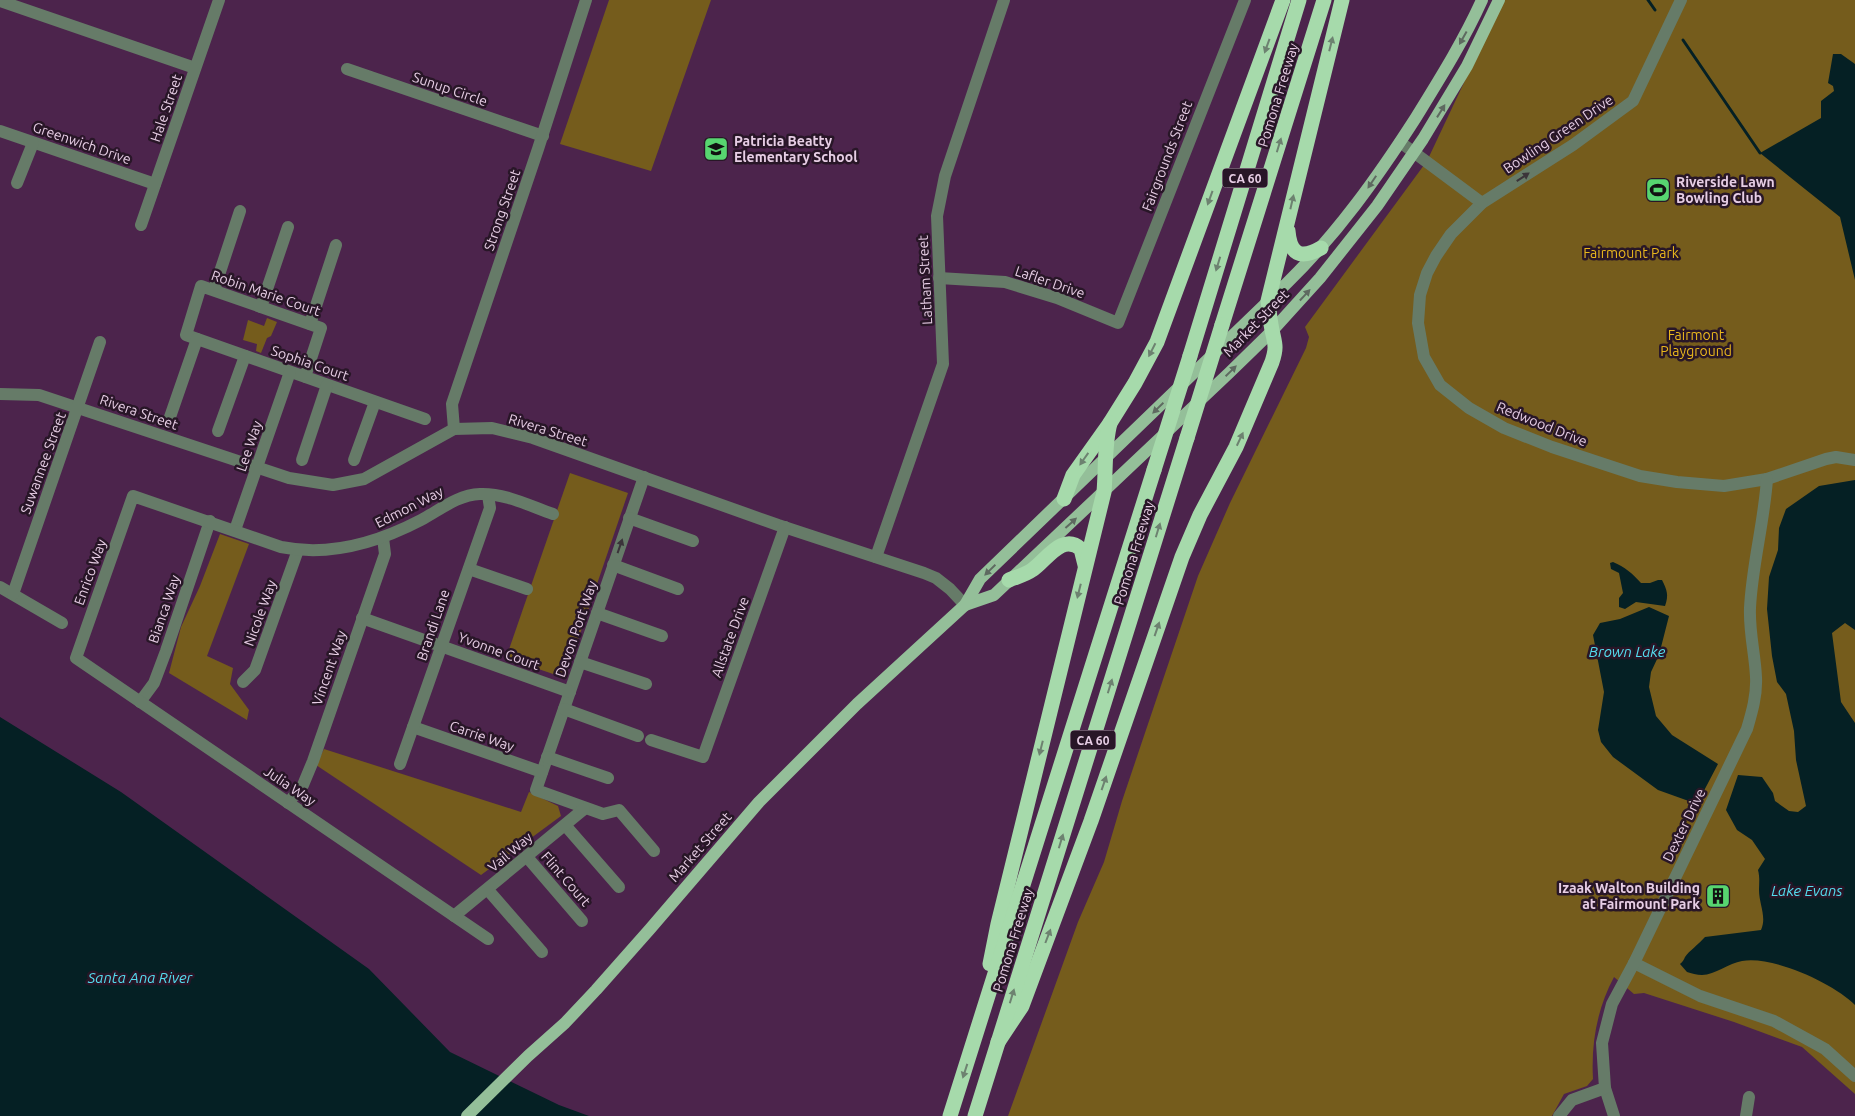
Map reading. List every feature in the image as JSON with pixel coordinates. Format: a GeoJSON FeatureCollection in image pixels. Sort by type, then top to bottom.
{"type":"FeatureCollection","features":[{"type":"Feature","properties":{"kind":"highway"},"geometry":{"type":"LineString","coordinates":[[1064,499],[1073,475],[1110,423],[1135,383],[1157,342],[1284,0]]}},
{"type":"Feature","properties":{"kind":"highway","name":"Pomona Freeway"},"geometry":{"type":"LineString","coordinates":[[950,1116],[1190,356],[1299,0]]}},
{"type":"Feature","properties":{"kind":"highway","name":"Pomona Freeway"},"geometry":{"type":"LineString","coordinates":[[975,1116],[1324,0]]}},
{"type":"Feature","properties":{"kind":"highway"},"geometry":{"type":"LineString","coordinates":[[998,1042],[1022,1006],[1091,821],[1182,557],[1200,515],[1244,430],[1272,362],[1276,343],[1272,331],[1268,300],[1342,0]]}},
{"type":"Feature","properties":{"kind":"highway"},"geometry":{"type":"LineString","coordinates":[[1288,222],[1289,239],[1294,251],[1306,255],[1321,248]]}},
{"type":"Feature","properties":{"kind":"highway"},"geometry":{"type":"LineString","coordinates":[[979,1026],[998,924],[1104,492],[1105,445],[1110,423]]}},
{"type":"Feature","properties":{"kind":"highway"},"geometry":{"type":"LineString","coordinates":[[1009,580],[1031,571],[1058,547],[1066,544],[1072,544],[1081,550],[1085,565]]}},
{"type":"Feature","properties":{"kind":"main road","name":"Market Street"},"geometry":{"type":"LineString","coordinates":[[467,1116],[528,1056],[565,1023],[596,990],[759,802],[857,704],[965,605],[980,579],[1321,248],[1367,191],[1400,142],[1442,76],[1482,0]]}},
{"type":"Feature","properties":{"kind":"main road","name":"Market Street"},"geometry":{"type":"LineString","coordinates":[[965,605],[994,595],[1272,331],[1341,253],[1377,206],[1456,87],[1484,35],[1500,0]]}},
{"type":"Feature","properties":{"kind":"street","name":"Hale Street"},"geometry":{"type":"LineString","coordinates":[[141,225],[219,0]]}},
{"type":"Feature","properties":{"kind":"street","name":"Strong Street"},"geometry":{"type":"LineString","coordinates":[[454,429],[452,404],[542,136],[584,0]]}},
{"type":"Feature","properties":{"kind":"street","name":"Latham Street"},"geometry":{"type":"LineString","coordinates":[[876,556],[943,364],[937,216],[945,176],[1004,0]]}},
{"type":"Feature","properties":{"kind":"street","name":"Fairgrounds Street"},"geometry":{"type":"LineString","coordinates":[[1118,323],[1245,0]]}},
{"type":"Feature","properties":{"kind":"street","name":"Bowling Green Drive"},"geometry":{"type":"LineString","coordinates":[[1482,203],[1573,145],[1633,100],[1681,0]]}},
{"type":"Feature","properties":{"kind":"street"},"geometry":{"type":"LineString","coordinates":[[0,1],[196,68]]}},
{"type":"Feature","properties":{"kind":"street","name":"Sunup Circle"},"geometry":{"type":"LineString","coordinates":[[347,69],[542,136]]}},
{"type":"Feature","properties":{"kind":"street","name":"Greenwich Drive"},"geometry":{"type":"LineString","coordinates":[[0,131],[155,184]]}},
{"type":"Feature","properties":{"kind":"street"},"geometry":{"type":"LineString","coordinates":[[17,183],[33,142]]}},
{"type":"Feature","properties":{"kind":"street"},"geometry":{"type":"LineString","coordinates":[[1400,142],[1482,203]]}},
{"type":"Feature","properties":{"kind":"street","name":"Redwood Drive"},"geometry":{"type":"LineString","coordinates":[[1482,203],[1451,234],[1436,256],[1427,273],[1420,295],[1418,323],[1424,357],[1440,385],[1469,408],[1504,428],[1552,447],[1640,476],[1677,482],[1724,486],[1767,479],[1826,458],[1836,457],[1855,460]]}},
{"type":"Feature","properties":{"kind":"street"},"geometry":{"type":"LineString","coordinates":[[214,290],[240,211]]}},
{"type":"Feature","properties":{"kind":"street"},"geometry":{"type":"LineString","coordinates":[[261,306],[288,227]]}},
{"type":"Feature","properties":{"kind":"street"},"geometry":{"type":"LineString","coordinates":[[310,324],[336,245]]}},
{"type":"Feature","properties":{"kind":"street","name":"Lafler Drive"},"geometry":{"type":"LineString","coordinates":[[939,278],[1006,282],[1057,298],[1118,323]]}},
{"type":"Feature","properties":{"kind":"street","name":"Robin Marie Court"},"geometry":{"type":"LineString","coordinates":[[192,337],[202,286],[261,306],[321,328],[305,377]]}},
{"type":"Feature","properties":{"kind":"street"},"geometry":{"type":"LineString","coordinates":[[170,417],[192,337]]}},
{"type":"Feature","properties":{"kind":"street","name":"Sophia Court"},"geometry":{"type":"LineString","coordinates":[[192,337],[424,419]]}},
{"type":"Feature","properties":{"kind":"street","name":"Suwannee Street"},"geometry":{"type":"LineString","coordinates":[[13,594],[79,408],[100,342]]}},
{"type":"Feature","properties":{"kind":"street"},"geometry":{"type":"LineString","coordinates":[[218,431],[245,356]]}},
{"type":"Feature","properties":{"kind":"street","name":"Lee Way"},"geometry":{"type":"LineString","coordinates":[[234,530],[290,372]]}},
{"type":"Feature","properties":{"kind":"street"},"geometry":{"type":"LineString","coordinates":[[302,460],[327,385]]}},
{"type":"Feature","properties":{"kind":"street","name":"Rivera Street"},"geometry":{"type":"LineString","coordinates":[[0,394],[39,395],[289,478],[333,485],[364,479],[454,429],[492,428],[533,438],[936,578],[965,605]]}},
{"type":"Feature","properties":{"kind":"street"},"geometry":{"type":"LineString","coordinates":[[354,460],[375,402]]}},
{"type":"Feature","properties":{"kind":"street","name":"Devon Port Way"},"geometry":{"type":"LineString","coordinates":[[584,809],[536,790],[644,477]]}},
{"type":"Feature","properties":{"kind":"street","name":"Dexter Drive"},"geometry":{"type":"LineString","coordinates":[[1614,1116],[1605,1088],[1602,1043],[1612,1004],[1634,963],[1746,729],[1755,701],[1756,677],[1749,622],[1751,586],[1764,514],[1767,479]]}},
{"type":"Feature","properties":{"kind":"street","name":"Brandi Lane"},"geometry":{"type":"LineString","coordinates":[[400,764],[490,508],[488,495]]}},
{"type":"Feature","properties":{"kind":"street","name":"Edmon Way"},"geometry":{"type":"LineString","coordinates":[[133,496],[281,547],[318,551],[342,548],[384,538],[422,519],[450,502],[466,496],[500,496],[553,514]]}},
{"type":"Feature","properties":{"kind":"street","name":"Enrico Way"},"geometry":{"type":"LineString","coordinates":[[76,658],[133,496]]}},
{"type":"Feature","properties":{"kind":"street"},"geometry":{"type":"LineString","coordinates":[[630,518],[693,541]]}},
{"type":"Feature","properties":{"kind":"street","name":"Bianca Way"},"geometry":{"type":"LineString","coordinates":[[140,702],[154,683],[210,521]]}},
{"type":"Feature","properties":{"kind":"street","name":"Allstate Drive"},"geometry":{"type":"LineString","coordinates":[[564,709],[703,757],[785,527]]}},
{"type":"Feature","properties":{"kind":"street","name":"Vincent Way"},"geometry":{"type":"LineString","coordinates":[[288,803],[303,785],[313,761],[385,554],[384,538]]}},
{"type":"Feature","properties":{"kind":"street","name":"Nicole Way"},"geometry":{"type":"LineString","coordinates":[[243,682],[255,670],[298,550]]}},
{"type":"Feature","properties":{"kind":"street"},"geometry":{"type":"LineString","coordinates":[[613,565],[678,589]]}},
{"type":"Feature","properties":{"kind":"street"},"geometry":{"type":"LineString","coordinates":[[469,569],[527,589]]}},
{"type":"Feature","properties":{"kind":"street"},"geometry":{"type":"LineString","coordinates":[[0,587],[62,622]]}},
{"type":"Feature","properties":{"kind":"street"},"geometry":{"type":"LineString","coordinates":[[597,613],[662,636]]}},
{"type":"Feature","properties":{"kind":"street","name":"Yvonne Court"},"geometry":{"type":"LineString","coordinates":[[362,618],[570,692]]}},
{"type":"Feature","properties":{"kind":"street","name":"Julia Way"},"geometry":{"type":"LineString","coordinates":[[76,658],[488,939]]}},
{"type":"Feature","properties":{"kind":"street"},"geometry":{"type":"LineString","coordinates":[[580,662],[646,684]]}},
{"type":"Feature","properties":{"kind":"street","name":"Carrie Way"},"geometry":{"type":"LineString","coordinates":[[413,727],[542,772]]}},
{"type":"Feature","properties":{"kind":"street"},"geometry":{"type":"LineString","coordinates":[[547,756],[608,778]]}},
{"type":"Feature","properties":{"kind":"street"},"geometry":{"type":"LineString","coordinates":[[584,809],[603,814],[619,810],[654,851]]}},
{"type":"Feature","properties":{"kind":"street","name":"Vail Way"},"geometry":{"type":"LineString","coordinates":[[454,916],[488,890],[584,809]]}},
{"type":"Feature","properties":{"kind":"street"},"geometry":{"type":"LineString","coordinates":[[565,825],[618,887]]}},
{"type":"Feature","properties":{"kind":"street","name":"Flint Court"},"geometry":{"type":"LineString","coordinates":[[527,857],[582,921]]}},
{"type":"Feature","properties":{"kind":"street"},"geometry":{"type":"LineString","coordinates":[[488,890],[542,952]]}},
{"type":"Feature","properties":{"kind":"street"},"geometry":{"type":"LineString","coordinates":[[1634,963],[1700,996],[1774,1021],[1825,1049],[1855,1076]]}},
{"type":"Feature","properties":{"kind":"street"},"geometry":{"type":"LineString","coordinates":[[1559,1116],[1572,1100],[1605,1088]]}},
{"type":"Feature","properties":{"kind":"street"},"geometry":{"type":"LineString","coordinates":[[1746,1116],[1748,1097]]}},
{"type":"Feature","properties":{"kind":"green space"},"geometry":{"type":"Polygon","coordinates":[[[609,0],[711,0],[651,171],[560,144],[609,0]]]}},
{"type":"Feature","properties":{"kind":"green space"},"geometry":{"type":"Polygon","coordinates":[[[1503,0],[1855,0],[1855,1094],[1802,1047],[1734,1022],[1644,993],[1634,994],[1614,977],[1603,1001],[1596,1026],[1593,1052],[1593,1079],[1587,1086],[1564,1094],[1552,1116],[1008,1116],[1078,922],[1104,862],[1122,801],[1198,576],[1230,503],[1306,348],[1309,337],[1305,327],[1427,161],[1503,0]]]}},
{"type":"Feature","properties":{"kind":"green space"},"geometry":{"type":"Polygon","coordinates":[[[267,318],[277,322],[271,336],[267,338],[261,353],[256,351],[257,344],[243,340],[248,320],[264,326],[267,318]]]}},
{"type":"Feature","properties":{"kind":"green space"},"geometry":{"type":"Polygon","coordinates":[[[570,473],[628,493],[565,678],[506,658],[570,473]]]}},
{"type":"Feature","properties":{"kind":"green space"},"geometry":{"type":"Polygon","coordinates":[[[220,534],[249,544],[207,656],[233,668],[230,684],[249,710],[247,720],[169,673],[181,627],[200,586],[220,534]]]}},
{"type":"Feature","properties":{"kind":"green space"},"geometry":{"type":"Polygon","coordinates":[[[324,749],[521,812],[529,792],[558,806],[561,816],[481,875],[316,765],[324,749]]]}},
{"type":"Feature","properties":{"kind":"water"},"geometry":{"type":"Polygon","coordinates":[[[1833,54],[1841,54],[1855,64],[1855,280],[1840,217],[1760,153],[1821,118],[1821,101],[1834,91],[1833,86],[1828,83],[1833,54]]]}},
{"type":"Feature","properties":{"kind":"water","name":"Lake Evans"},"geometry":{"type":"Polygon","coordinates":[[[1855,480],[1855,630],[1845,623],[1832,633],[1841,702],[1855,723],[1855,1005],[1833,988],[1818,980],[1770,962],[1742,961],[1702,975],[1687,972],[1680,964],[1705,937],[1761,930],[1763,925],[1758,870],[1765,859],[1752,840],[1737,830],[1726,810],[1738,775],[1762,777],[1773,793],[1775,801],[1789,811],[1798,812],[1806,806],[1796,760],[1794,731],[1786,694],[1777,682],[1767,609],[1769,577],[1778,550],[1779,528],[1786,509],[1819,486],[1855,480]]]}},
{"type":"Feature","properties":{"kind":"water"},"geometry":{"type":"Polygon","coordinates":[[[1613,562],[1635,576],[1641,583],[1662,580],[1667,593],[1665,606],[1636,602],[1625,609],[1619,607],[1619,598],[1623,593],[1619,573],[1611,569],[1610,563],[1613,562]]]}},
{"type":"Feature","properties":{"kind":"water","name":"Brown Lake"},"geometry":{"type":"Polygon","coordinates":[[[1649,607],[1669,616],[1659,655],[1651,672],[1649,687],[1656,716],[1672,735],[1718,764],[1697,804],[1658,790],[1613,757],[1601,742],[1598,730],[1604,692],[1593,635],[1600,623],[1620,619],[1649,607]]]}},
{"type":"Feature","properties":{"kind":"water","name":"Santa Ana River"},"geometry":{"type":"Polygon","coordinates":[[[0,717],[121,792],[369,969],[450,1052],[559,1105],[589,1116],[0,1116],[0,717]]]}},
{"type":"Feature","properties":{"kind":"waterway"},"geometry":{"type":"LineString","coordinates":[[1648,0],[1655,10]]}},
{"type":"Feature","properties":{"kind":"waterway"},"geometry":{"type":"LineString","coordinates":[[1683,40],[1760,153]]}},
{"type":"Feature","properties":{"kind":"place","name":"Patricia Beatty Elementary School"},"geometry":{"type":"Point","coordinates":[716,149]}},
{"type":"Feature","properties":{"kind":"place","name":"Riverside Lawn Bowling Club"},"geometry":{"type":"Point","coordinates":[1658,190]}},
{"type":"Feature","properties":{"kind":"place","name":"Izaak Walton Building at Fairmount Park"},"geometry":{"type":"Point","coordinates":[1718,896]}},
{"type":"Feature","properties":{"kind":"park label","name":"Fairmount Park"},"geometry":{"type":"Point","coordinates":[1631,253]}},
{"type":"Feature","properties":{"kind":"park label","name":"Fairmont Playground"},"geometry":{"type":"Point","coordinates":[1696,344]}}]}
